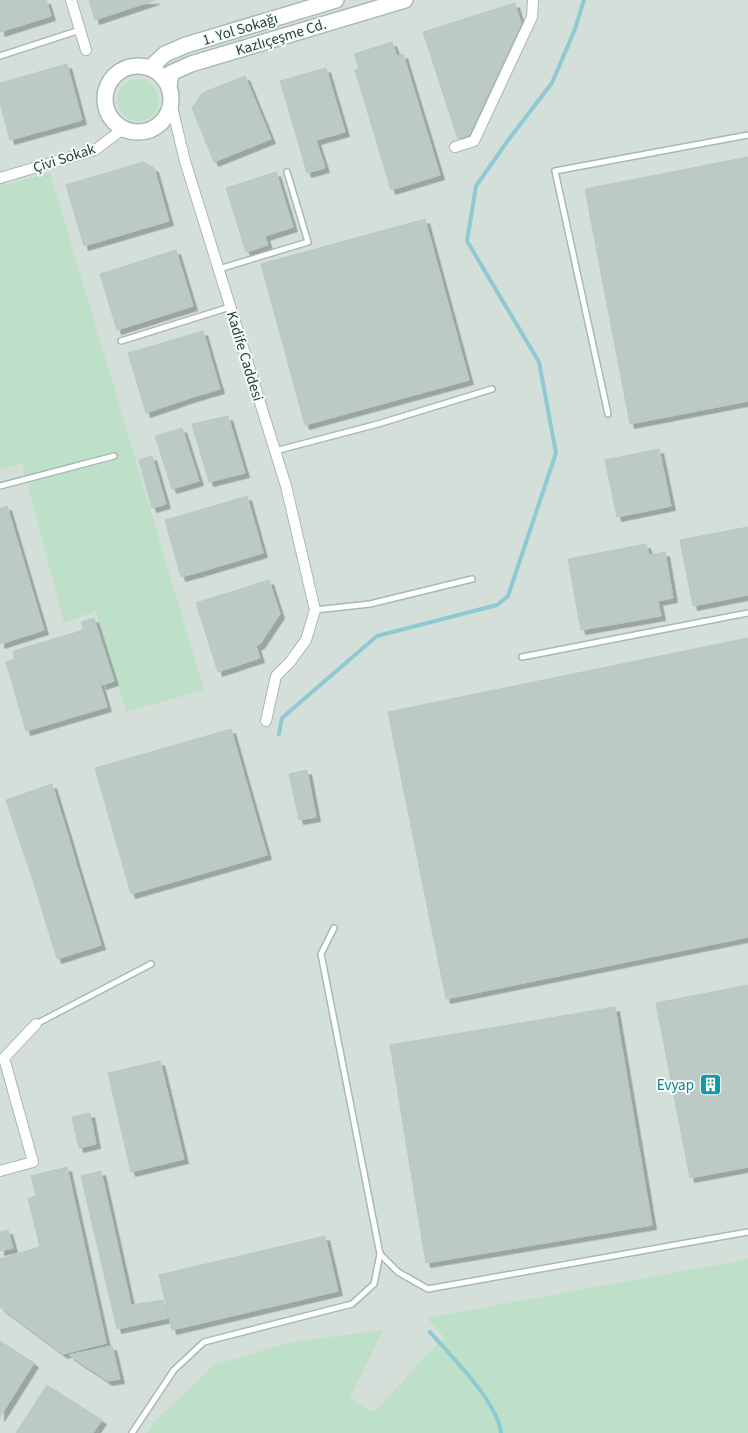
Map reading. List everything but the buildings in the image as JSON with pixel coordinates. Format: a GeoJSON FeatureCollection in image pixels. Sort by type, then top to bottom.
{"type":"FeatureCollection","features":[{"type":"Feature","properties":{"kind":"street"},"geometry":{"type":"LineString","coordinates":[[71,0],[86,50]]}},
{"type":"Feature","properties":{"kind":"street","name":"1. Yol Sokağı"},"geometry":{"type":"LineString","coordinates":[[150,68],[165,54],[186,45],[336,0]]}},
{"type":"Feature","properties":{"kind":"street","name":"Kazlıçeşme Cd."},"geometry":{"type":"LineString","coordinates":[[169,86],[171,73],[191,64],[404,0]]}},
{"type":"Feature","properties":{"kind":"street"},"geometry":{"type":"LineString","coordinates":[[454,147],[474,141],[532,17],[533,0]]}},
{"type":"Feature","properties":{"kind":"street"},"geometry":{"type":"LineString","coordinates":[[128,67],[150,68],[161,75],[169,86],[171,103],[168,113],[154,129],[144,132],[133,132],[122,129],[108,113],[105,102],[108,86],[118,72],[128,67]]}},
{"type":"Feature","properties":{"kind":"street","name":"Kadife Caddesi"},"geometry":{"type":"LineString","coordinates":[[171,103],[185,161],[286,486],[316,610]]}},
{"type":"Feature","properties":{"kind":"street","name":"Çivi Sokak"},"geometry":{"type":"LineString","coordinates":[[0,178],[95,150],[122,129]]}},
{"type":"Feature","properties":{"kind":"street"},"geometry":{"type":"LineString","coordinates":[[266,721],[276,676],[290,662],[306,640],[316,610]]}},
{"type":"Feature","properties":{"kind":"street"},"geometry":{"type":"LineString","coordinates":[[0,1171],[33,1162],[4,1058],[36,1024]]}},
{"type":"Feature","properties":{"kind":"lane"},"geometry":{"type":"LineString","coordinates":[[0,56],[80,30]]}},
{"type":"Feature","properties":{"kind":"lane"},"geometry":{"type":"LineString","coordinates":[[608,414],[555,171],[748,135]]}},
{"type":"Feature","properties":{"kind":"lane"},"geometry":{"type":"LineString","coordinates":[[218,269],[308,242],[287,172]]}},
{"type":"Feature","properties":{"kind":"lane"},"geometry":{"type":"LineString","coordinates":[[121,341],[230,307]]}},
{"type":"Feature","properties":{"kind":"lane"},"geometry":{"type":"LineString","coordinates":[[275,451],[378,424],[492,389]]}},
{"type":"Feature","properties":{"kind":"lane"},"geometry":{"type":"LineString","coordinates":[[0,486],[114,456]]}},
{"type":"Feature","properties":{"kind":"lane"},"geometry":{"type":"LineString","coordinates":[[316,610],[370,604],[472,578]]}},
{"type":"Feature","properties":{"kind":"lane"},"geometry":{"type":"LineString","coordinates":[[522,657],[748,613]]}},
{"type":"Feature","properties":{"kind":"lane"},"geometry":{"type":"LineString","coordinates":[[132,1433],[174,1370],[204,1342],[352,1304],[374,1284],[380,1254],[321,954],[334,928]]}},
{"type":"Feature","properties":{"kind":"lane"},"geometry":{"type":"LineString","coordinates":[[36,1024],[151,964]]}},
{"type":"Feature","properties":{"kind":"lane"},"geometry":{"type":"LineString","coordinates":[[380,1254],[398,1272],[428,1289],[748,1232]]}},
{"type":"Feature","properties":{"kind":"shaded area"},"geometry":{"type":"Polygon","coordinates":[[[0,0],[748,0],[748,1433],[0,1433],[0,0]]]}},
{"type":"Feature","properties":{"kind":"green space"},"geometry":{"type":"Polygon","coordinates":[[[142,79],[150,82],[156,88],[159,100],[156,112],[150,118],[134,121],[126,118],[120,112],[117,96],[120,88],[126,82],[142,79]]]}},
{"type":"Feature","properties":{"kind":"green space"},"geometry":{"type":"Polygon","coordinates":[[[0,166],[6,185],[50,172],[204,690],[126,712],[96,611],[64,623],[22,463],[0,470],[0,166]]]}},
{"type":"Feature","properties":{"kind":"green space"},"geometry":{"type":"Polygon","coordinates":[[[748,1259],[748,1433],[147,1433],[153,1423],[214,1365],[291,1342],[383,1330],[350,1398],[374,1412],[444,1337],[427,1318],[748,1259]]]}},
{"type":"Feature","properties":{"kind":"waterway"},"geometry":{"type":"LineString","coordinates":[[279,734],[282,718],[377,636],[497,605],[508,596],[556,453],[539,362],[467,241],[476,186],[552,83],[575,29],[584,0]]}},
{"type":"Feature","properties":{"kind":"waterway"},"geometry":{"type":"LineString","coordinates":[[430,1332],[483,1394],[492,1408],[501,1433]]}},
{"type":"Feature","properties":{"kind":"place","name":"Evyap"},"geometry":{"type":"Point","coordinates":[710,1085]}}]}
